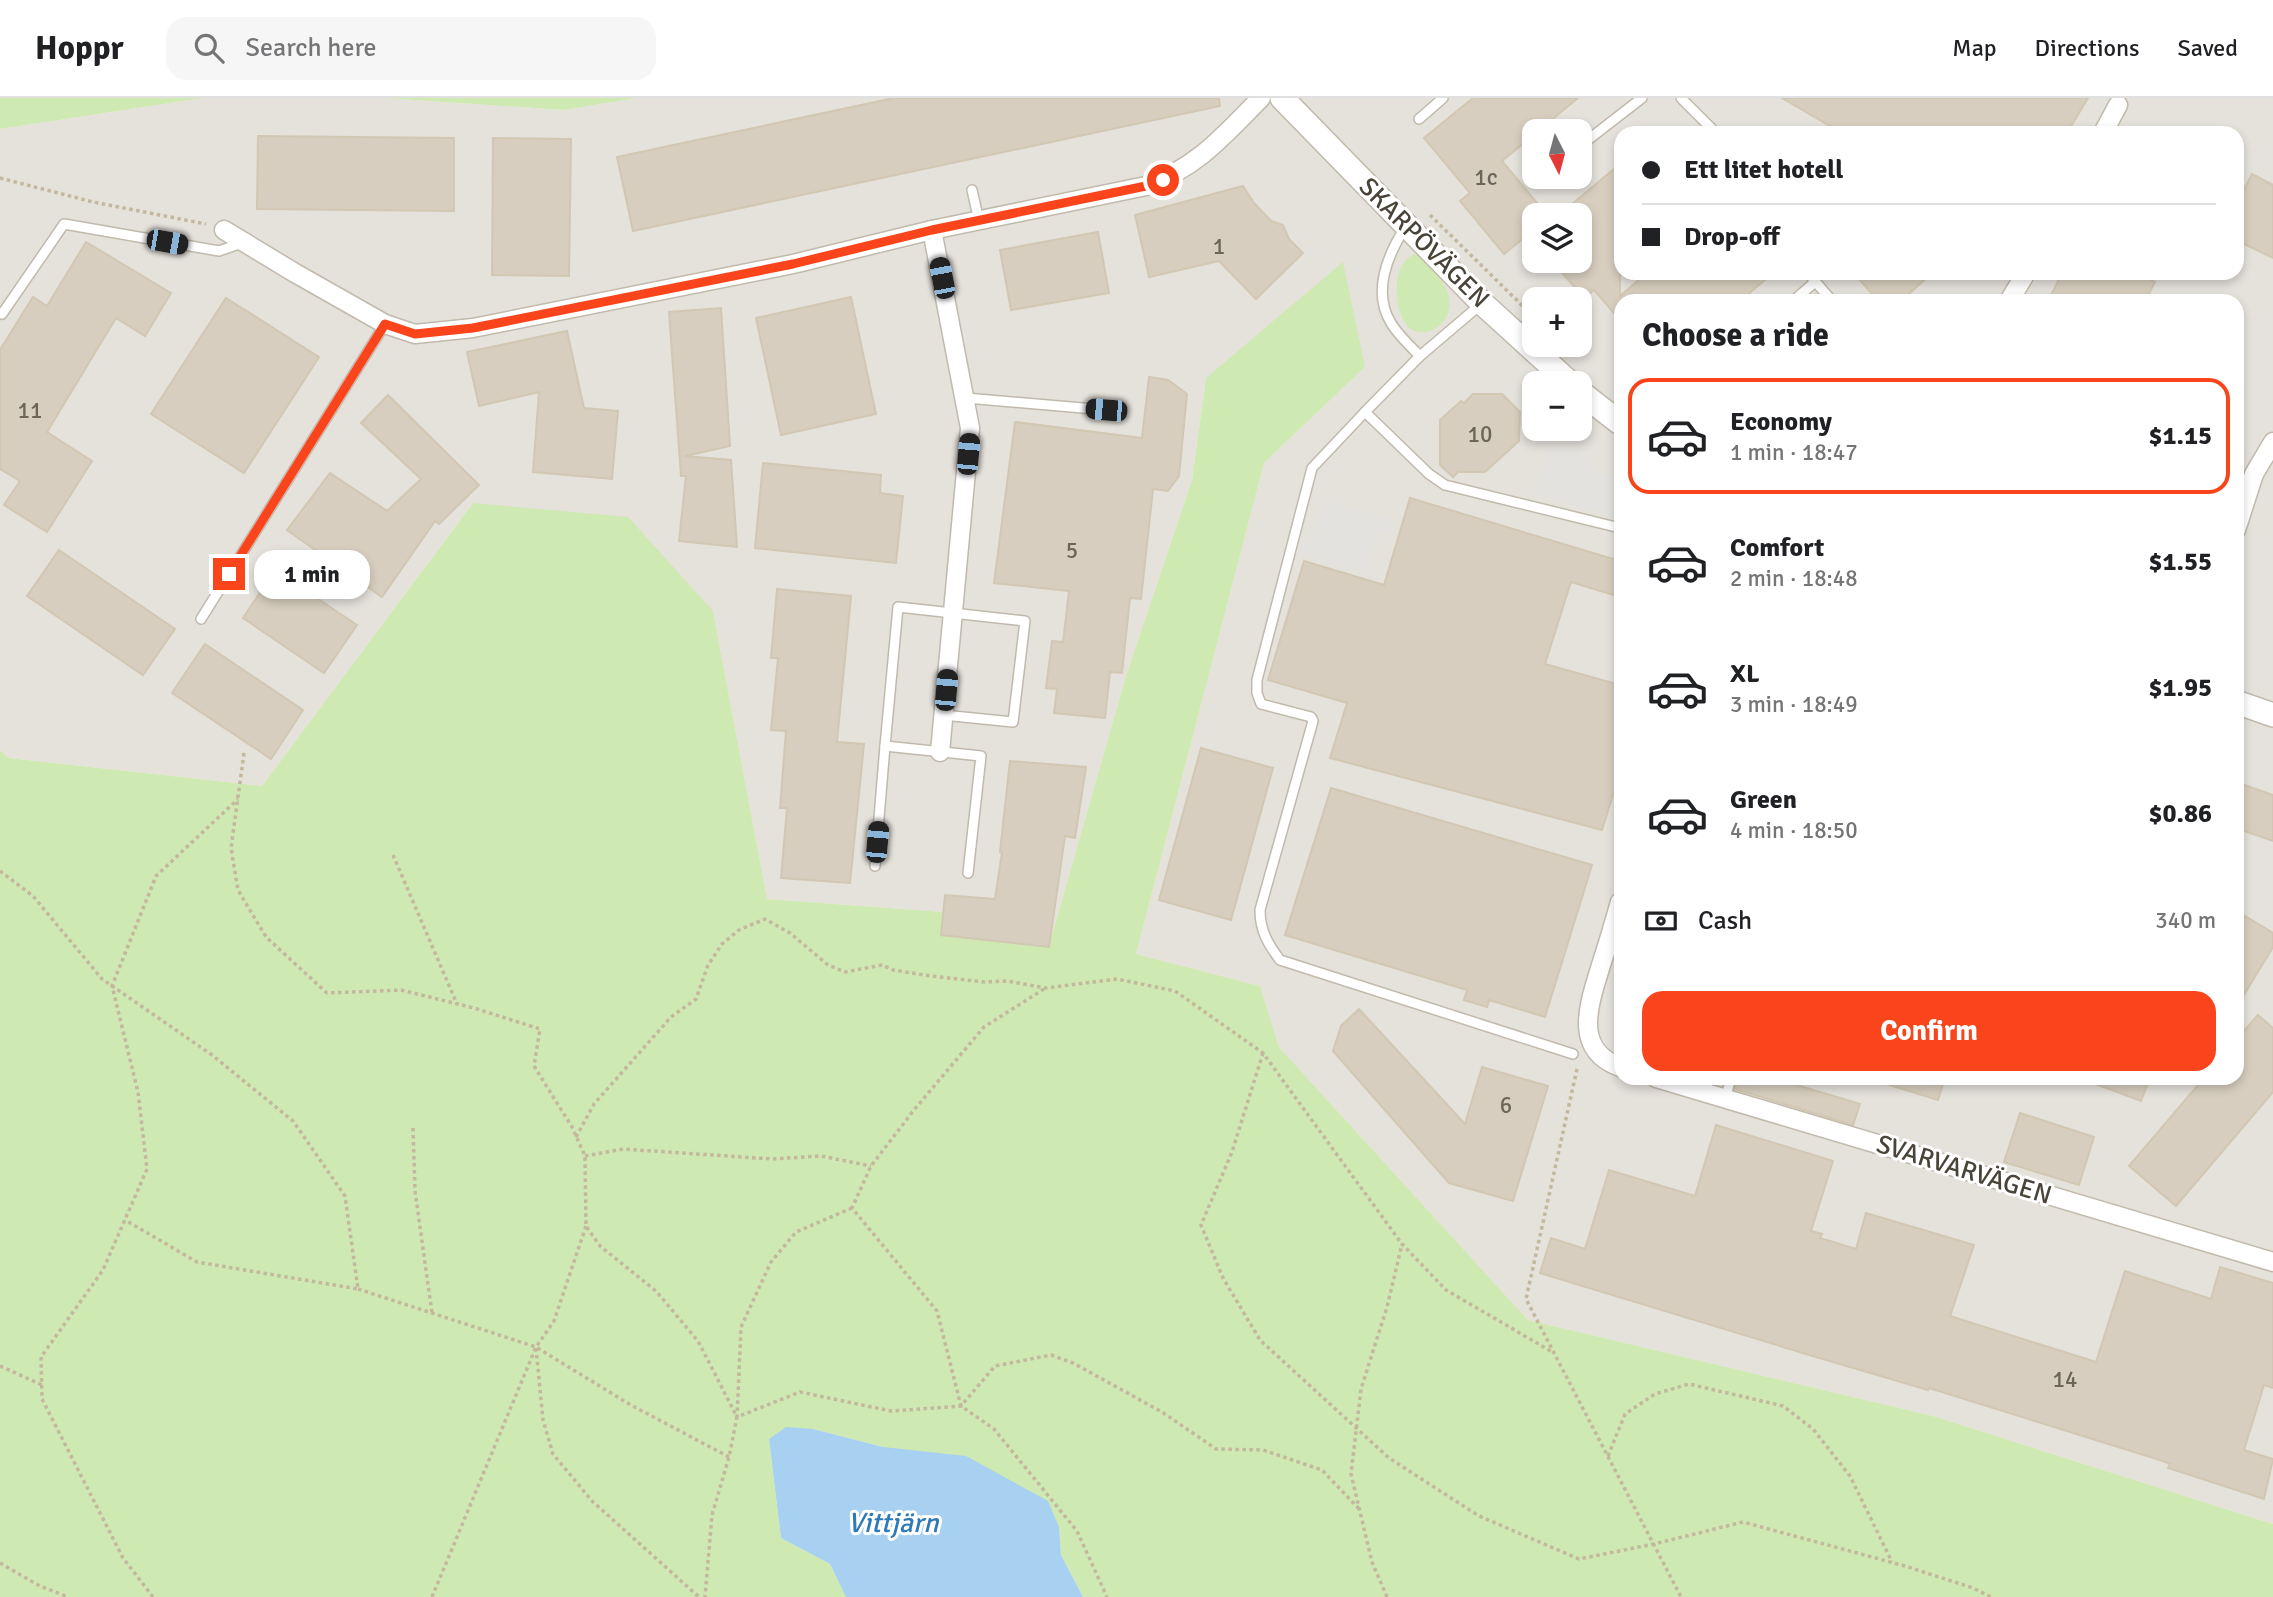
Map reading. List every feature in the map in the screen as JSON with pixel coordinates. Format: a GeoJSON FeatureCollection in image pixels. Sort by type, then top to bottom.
{"type":"FeatureCollection","features":[{"type":"Feature","properties":{"kind":"street"},"geometry":{"type":"LineString","coordinates":[[224,230],[385,324],[415,334],[473,328],[793,264],[932,230],[1146,186],[1163,180],[1200,158],[1261,98]]}},
{"type":"Feature","properties":{"kind":"street","name":"SKARPÖVÄGEN"},"geometry":{"type":"LineString","coordinates":[[1282,98],[1482,303],[1557,371]]}},
{"type":"Feature","properties":{"kind":"street"},"geometry":{"type":"LineString","coordinates":[[2107,126],[2118,105]]}},
{"type":"Feature","properties":{"kind":"street"},"geometry":{"type":"LineString","coordinates":[[932,230],[970,428],[940,752]]}},
{"type":"Feature","properties":{"kind":"street"},"geometry":{"type":"LineString","coordinates":[[1592,401],[1614,418]]}},
{"type":"Feature","properties":{"kind":"street"},"geometry":{"type":"LineString","coordinates":[[2244,505],[2254,474],[2273,442]]}},
{"type":"Feature","properties":{"kind":"street"},"geometry":{"type":"LineString","coordinates":[[2244,705],[2273,715]]}},
{"type":"Feature","properties":{"kind":"street"},"geometry":{"type":"LineString","coordinates":[[1614,922],[1591,1000],[1588,1023],[1589,1037],[1597,1052],[1614,1064]]}},
{"type":"Feature","properties":{"kind":"street","name":"SVARVARVÄGEN"},"geometry":{"type":"LineString","coordinates":[[1679,1085],[2273,1262]]}},
{"type":"Feature","properties":{"kind":"lane"},"geometry":{"type":"LineString","coordinates":[[1419,119],[1443,98]]}},
{"type":"Feature","properties":{"kind":"lane"},"geometry":{"type":"LineString","coordinates":[[1592,137],[1642,98]]}},
{"type":"Feature","properties":{"kind":"lane"},"geometry":{"type":"LineString","coordinates":[[1681,98],[1709,126]]}},
{"type":"Feature","properties":{"kind":"lane"},"geometry":{"type":"LineString","coordinates":[[972,190],[979,221]]}},
{"type":"Feature","properties":{"kind":"lane"},"geometry":{"type":"LineString","coordinates":[[0,313],[2,314],[64,224],[219,251],[244,242]]}},
{"type":"Feature","properties":{"kind":"lane"},"geometry":{"type":"LineString","coordinates":[[1406,226],[1389,254],[1382,301],[1392,325],[1420,356]]}},
{"type":"Feature","properties":{"kind":"lane"},"geometry":{"type":"LineString","coordinates":[[1801,294],[1815,282],[1826,294]]}},
{"type":"Feature","properties":{"kind":"lane"},"geometry":{"type":"LineString","coordinates":[[1482,303],[1420,356],[1312,468],[1257,680],[1257,693],[1261,704],[1311,717],[1313,721],[1260,910],[1260,924],[1267,943],[1280,960],[1576,1057]]}},
{"type":"Feature","properties":{"kind":"lane"},"geometry":{"type":"LineString","coordinates":[[201,619],[385,324]]}},
{"type":"Feature","properties":{"kind":"lane"},"geometry":{"type":"LineString","coordinates":[[966,398],[1106,410]]}},
{"type":"Feature","properties":{"kind":"lane"},"geometry":{"type":"LineString","coordinates":[[1365,412],[1419,465],[1445,485],[1614,523]]}},
{"type":"Feature","properties":{"kind":"lane"},"geometry":{"type":"LineString","coordinates":[[875,866],[898,607],[1025,621],[1013,722],[943,715]]}},
{"type":"Feature","properties":{"kind":"lane"},"geometry":{"type":"LineString","coordinates":[[885,746],[981,756],[968,873]]}},
{"type":"Feature","properties":{"kind":"lane"},"geometry":{"type":"LineString","coordinates":[[1724,1099],[1729,1085]]}},
{"type":"Feature","properties":{"kind":"path"},"geometry":{"type":"LineString","coordinates":[[0,178],[93,202],[224,230]]}},
{"type":"Feature","properties":{"kind":"path"},"geometry":{"type":"LineString","coordinates":[[244,753],[231,848],[238,890],[266,937],[327,993],[401,990],[540,1029],[534,1066],[585,1156],[586,1226],[554,1321],[536,1347],[432,1597]]}},
{"type":"Feature","properties":{"kind":"path"},"geometry":{"type":"LineString","coordinates":[[153,1597],[123,1558],[42,1399],[41,1357],[103,1270],[147,1168],[138,1092],[112,986],[156,876],[238,799]]}},
{"type":"Feature","properties":{"kind":"path"},"geometry":{"type":"LineString","coordinates":[[393,856],[457,1004]]}},
{"type":"Feature","properties":{"kind":"path"},"geometry":{"type":"LineString","coordinates":[[0,871],[33,896],[102,979],[212,1055],[293,1121],[345,1196],[358,1289]]}},
{"type":"Feature","properties":{"kind":"path"},"geometry":{"type":"LineString","coordinates":[[576,1136],[594,1104],[671,1017],[696,999],[708,965],[722,944],[739,930],[765,919],[790,933],[828,965],[845,972],[882,965],[894,970],[931,976],[984,982],[1007,981],[1046,988],[1116,979],[1175,991],[1263,1053],[1402,1244],[1446,1290],[1554,1353]]}},
{"type":"Feature","properties":{"kind":"path"},"geometry":{"type":"LineString","coordinates":[[702,1597],[712,1515],[729,1457],[737,1417],[741,1327],[771,1262],[796,1232],[852,1208],[871,1166],[984,1027],[1046,988]]}},
{"type":"Feature","properties":{"kind":"path"},"geometry":{"type":"LineString","coordinates":[[1263,1053],[1232,1152],[1201,1225],[1223,1278],[1260,1340],[1389,1458],[1479,1516],[1579,1559],[1654,1544],[1743,1521],[1892,1562],[1973,1588],[1991,1597]]}},
{"type":"Feature","properties":{"kind":"path"},"geometry":{"type":"LineString","coordinates":[[1576,1057],[1526,1299],[1681,1597]]}},
{"type":"Feature","properties":{"kind":"path"},"geometry":{"type":"LineString","coordinates":[[413,1128],[415,1191],[432,1313]]}},
{"type":"Feature","properties":{"kind":"path"},"geometry":{"type":"LineString","coordinates":[[585,1156],[623,1149],[772,1159],[821,1156],[871,1166]]}},
{"type":"Feature","properties":{"kind":"path"},"geometry":{"type":"LineString","coordinates":[[852,1208],[937,1311],[961,1406]]}},
{"type":"Feature","properties":{"kind":"path"},"geometry":{"type":"LineString","coordinates":[[125,1220],[197,1262],[358,1289],[536,1347],[629,1404],[729,1457]]}},
{"type":"Feature","properties":{"kind":"path"},"geometry":{"type":"LineString","coordinates":[[586,1226],[600,1246],[656,1291],[698,1340],[737,1417]]}},
{"type":"Feature","properties":{"kind":"path"},"geometry":{"type":"LineString","coordinates":[[1387,1597],[1372,1562],[1351,1474],[1361,1390],[1387,1307],[1402,1244]]}},
{"type":"Feature","properties":{"kind":"path"},"geometry":{"type":"LineString","coordinates":[[536,1347],[543,1420],[553,1454],[592,1501],[702,1597]]}},
{"type":"Feature","properties":{"kind":"path"},"geometry":{"type":"LineString","coordinates":[[961,1406],[995,1366],[1051,1354],[1073,1363],[1162,1412],[1216,1449],[1263,1450],[1322,1470],[1361,1511]]}},
{"type":"Feature","properties":{"kind":"path"},"geometry":{"type":"LineString","coordinates":[[0,1366],[42,1385]]}},
{"type":"Feature","properties":{"kind":"path"},"geometry":{"type":"LineString","coordinates":[[1608,1456],[1625,1414],[1655,1394],[1689,1384],[1783,1406],[1813,1429],[1850,1475],[1892,1562]]}},
{"type":"Feature","properties":{"kind":"path"},"geometry":{"type":"LineString","coordinates":[[737,1417],[800,1392],[891,1410],[961,1406],[995,1429],[1077,1531],[1107,1597]]}},
{"type":"Feature","properties":{"kind":"path"},"geometry":{"type":"LineString","coordinates":[[0,1563],[40,1586],[68,1597]]}},
{"type":"Feature","properties":{"kind":"shaded area"},"geometry":{"type":"Polygon","coordinates":[[[203,98],[385,98],[564,110],[637,98],[2273,98],[2273,1524],[1933,1416],[1528,1320],[1279,1047],[1260,986],[1136,954],[1264,463],[1365,367],[1206,378],[1192,480],[1126,676],[1049,947],[941,935],[942,912],[767,899],[713,611],[473,503],[262,786],[9,758],[0,750],[0,129],[203,98]]]}},
{"type":"Feature","properties":{"kind":"shaded area"},"geometry":{"type":"Polygon","coordinates":[[[1551,442],[1588,454],[1596,471],[1614,477],[1614,516],[1534,494],[1551,442]]]}},
{"type":"Feature","properties":{"kind":"shaded area"},"geometry":{"type":"Polygon","coordinates":[[[1323,500],[1393,521],[1388,536],[1377,533],[1365,573],[1299,553],[1304,537],[1311,539],[1323,500]]]}},
{"type":"Feature","properties":{"kind":"green space"},"geometry":{"type":"Polygon","coordinates":[[[0,98],[203,98],[0,129],[0,98]]]}},
{"type":"Feature","properties":{"kind":"green space"},"geometry":{"type":"Polygon","coordinates":[[[385,98],[637,98],[564,110],[385,98]]]}},
{"type":"Feature","properties":{"kind":"green space"},"geometry":{"type":"Polygon","coordinates":[[[1416,254],[1438,276],[1450,303],[1443,322],[1426,332],[1410,328],[1403,320],[1397,295],[1401,268],[1407,259],[1416,254]]]}},
{"type":"Feature","properties":{"kind":"green space"},"geometry":{"type":"Polygon","coordinates":[[[1343,262],[1365,367],[1264,463],[1136,954],[1260,986],[1279,1047],[1528,1320],[1933,1416],[2273,1524],[2273,1597],[1083,1597],[1061,1555],[1059,1527],[883,1447],[813,1429],[769,1440],[781,1538],[830,1564],[846,1597],[0,1597],[0,750],[9,758],[262,786],[473,503],[628,517],[713,611],[767,899],[943,912],[942,935],[1049,946],[1126,676],[1192,480],[1206,378],[1343,262]]]}},
{"type":"Feature","properties":{"kind":"water","name":"Vittjärn"},"geometry":{"type":"Polygon","coordinates":[[[786,1427],[813,1429],[883,1447],[966,1456],[1048,1501],[1059,1527],[1061,1555],[1083,1597],[846,1597],[830,1564],[781,1538],[769,1439],[786,1427]]]}},
{"type":"Feature","properties":{"kind":"building"},"geometry":{"type":"Polygon","coordinates":[[[894,98],[1219,98],[1220,106],[633,231],[617,157],[894,98]]]}},
{"type":"Feature","properties":{"kind":"building"},"geometry":{"type":"Polygon","coordinates":[[[1473,98],[1578,98],[1553,119],[1522,119],[1522,145],[1502,161],[1522,185],[1522,189],[1525,189],[1537,203],[1522,203],[1522,239],[1504,254],[1460,201],[1470,193],[1424,138],[1473,98]]]}},
{"type":"Feature","properties":{"kind":"building"},"geometry":{"type":"Polygon","coordinates":[[[1782,98],[2088,98],[2071,126],[1830,126],[1782,98]]]}},
{"type":"Feature","properties":{"kind":"building"},"geometry":{"type":"Polygon","coordinates":[[[258,136],[454,138],[454,211],[257,209],[258,136]]]}},
{"type":"Feature","properties":{"kind":"building"},"geometry":{"type":"Polygon","coordinates":[[[493,138],[571,139],[569,276],[492,275],[493,138]]]}},
{"type":"Feature","properties":{"kind":"building"},"geometry":{"type":"Polygon","coordinates":[[[1614,169],[1614,280],[1620,280],[1620,294],[1614,294],[1614,313],[1594,290],[1592,292],[1592,287],[1574,287],[1562,273],[1592,273],[1592,203],[1573,203],[1614,169]]]}},
{"type":"Feature","properties":{"kind":"building"},"geometry":{"type":"Polygon","coordinates":[[[2252,174],[2273,185],[2273,258],[2244,244],[2244,190],[2252,174]]]}},
{"type":"Feature","properties":{"kind":"building"},"geometry":{"type":"Polygon","coordinates":[[[1243,186],[1271,221],[1283,225],[1289,239],[1303,253],[1256,299],[1219,261],[1149,277],[1135,215],[1243,186]]]}},
{"type":"Feature","properties":{"kind":"building"},"geometry":{"type":"Polygon","coordinates":[[[1098,232],[1109,293],[1011,310],[1000,250],[1098,232]]]}},
{"type":"Feature","properties":{"kind":"building"},"geometry":{"type":"Polygon","coordinates":[[[86,242],[171,293],[145,336],[116,318],[47,432],[92,461],[47,532],[4,505],[20,481],[0,469],[0,350],[33,297],[47,306],[86,242]]]}},
{"type":"Feature","properties":{"kind":"building"},"geometry":{"type":"Polygon","coordinates":[[[1639,280],[1765,280],[1748,294],[1622,294],[1639,280]]]}},
{"type":"Feature","properties":{"kind":"building"},"geometry":{"type":"Polygon","coordinates":[[[1860,280],[1924,280],[1909,294],[1872,294],[1860,280]]]}},
{"type":"Feature","properties":{"kind":"building"},"geometry":{"type":"Polygon","coordinates":[[[2058,280],[2155,282],[2149,294],[2052,294],[2058,280]]]}},
{"type":"Feature","properties":{"kind":"building"},"geometry":{"type":"Polygon","coordinates":[[[851,297],[876,414],[781,435],[756,318],[851,297]]]}},
{"type":"Feature","properties":{"kind":"building"},"geometry":{"type":"Polygon","coordinates":[[[226,298],[319,357],[244,473],[151,414],[226,298]]]}},
{"type":"Feature","properties":{"kind":"building"},"geometry":{"type":"Polygon","coordinates":[[[721,308],[730,446],[685,456],[731,460],[737,547],[679,541],[686,476],[681,476],[669,312],[721,308]]]}},
{"type":"Feature","properties":{"kind":"building"},"geometry":{"type":"Polygon","coordinates":[[[567,331],[584,408],[618,411],[612,479],[533,472],[539,392],[479,406],[467,352],[567,331]]]}},
{"type":"Feature","properties":{"kind":"building"},"geometry":{"type":"Polygon","coordinates":[[[1149,377],[1168,380],[1187,394],[1179,476],[1168,491],[1153,489],[1141,599],[1130,598],[1122,673],[1110,672],[1105,718],[1054,713],[1057,689],[1046,688],[1052,641],[1063,642],[1069,591],[994,583],[1015,422],[1142,438],[1149,377]]]}},
{"type":"Feature","properties":{"kind":"building"},"geometry":{"type":"Polygon","coordinates":[[[1473,394],[1502,394],[1520,412],[1519,441],[1485,472],[1458,472],[1453,477],[1440,465],[1440,420],[1473,394]]]}},
{"type":"Feature","properties":{"kind":"building"},"geometry":{"type":"Polygon","coordinates":[[[388,395],[479,485],[439,524],[435,521],[382,597],[287,530],[330,473],[387,511],[421,479],[361,423],[388,395]]]}},
{"type":"Feature","properties":{"kind":"building"},"geometry":{"type":"Polygon","coordinates":[[[763,463],[881,475],[880,493],[903,496],[896,563],[755,548],[763,463]]]}},
{"type":"Feature","properties":{"kind":"building"},"geometry":{"type":"Polygon","coordinates":[[[1410,498],[1614,559],[1614,595],[1571,582],[1545,664],[1614,683],[1614,791],[1602,830],[1330,758],[1347,703],[1268,680],[1304,561],[1384,585],[1410,498]]]}},
{"type":"Feature","properties":{"kind":"building"},"geometry":{"type":"Polygon","coordinates":[[[59,550],[175,629],[143,675],[27,596],[59,550]]]}},
{"type":"Feature","properties":{"kind":"building"},"geometry":{"type":"Polygon","coordinates":[[[275,570],[357,625],[324,673],[243,618],[275,570]]]}},
{"type":"Feature","properties":{"kind":"building"},"geometry":{"type":"Polygon","coordinates":[[[777,589],[851,596],[837,742],[864,744],[850,883],[781,878],[787,808],[780,808],[786,731],[771,730],[778,658],[771,658],[777,589]]]}},
{"type":"Feature","properties":{"kind":"building"},"geometry":{"type":"Polygon","coordinates":[[[205,644],[303,710],[271,759],[172,693],[205,644]]]}},
{"type":"Feature","properties":{"kind":"building"},"geometry":{"type":"Polygon","coordinates":[[[1201,748],[1273,768],[1231,920],[1159,900],[1201,748]]]}},
{"type":"Feature","properties":{"kind":"building"},"geometry":{"type":"Polygon","coordinates":[[[1010,761],[1086,767],[1075,838],[1065,836],[1049,947],[941,935],[945,895],[995,899],[1010,761]]]}},
{"type":"Feature","properties":{"kind":"building"},"geometry":{"type":"Polygon","coordinates":[[[2244,785],[2273,795],[2273,841],[2244,831],[2244,785]]]}},
{"type":"Feature","properties":{"kind":"building"},"geometry":{"type":"Polygon","coordinates":[[[1331,788],[1592,865],[1545,1017],[1489,1000],[1487,1007],[1464,1000],[1467,990],[1285,935],[1331,788]]]}},
{"type":"Feature","properties":{"kind":"building"},"geometry":{"type":"Polygon","coordinates":[[[2244,918],[2273,933],[2273,947],[2244,995],[2244,918]]]}},
{"type":"Feature","properties":{"kind":"building"},"geometry":{"type":"Polygon","coordinates":[[[1359,1009],[1465,1124],[1482,1067],[1548,1086],[1513,1201],[1449,1183],[1333,1051],[1341,1026],[1359,1009]]]}},
{"type":"Feature","properties":{"kind":"building"},"geometry":{"type":"Polygon","coordinates":[[[2258,1015],[2273,1028],[2273,1092],[2176,1206],[2129,1166],[2198,1085],[2244,1085],[2244,1031],[2258,1015]]]}},
{"type":"Feature","properties":{"kind":"building"},"geometry":{"type":"Polygon","coordinates":[[[1736,1085],[1797,1085],[1860,1104],[1853,1125],[1735,1089],[1736,1085]]]}},
{"type":"Feature","properties":{"kind":"building"},"geometry":{"type":"Polygon","coordinates":[[[1890,1085],[1943,1085],[1938,1100],[1890,1085]]]}},
{"type":"Feature","properties":{"kind":"building"},"geometry":{"type":"Polygon","coordinates":[[[2098,1085],[2147,1085],[2141,1101],[2098,1085]]]}},
{"type":"Feature","properties":{"kind":"building"},"geometry":{"type":"Polygon","coordinates":[[[2020,1113],[2094,1137],[2079,1185],[2004,1162],[2020,1113]]]}},
{"type":"Feature","properties":{"kind":"building"},"geometry":{"type":"Polygon","coordinates":[[[1716,1125],[1833,1161],[1811,1231],[1822,1234],[1820,1238],[1856,1249],[1866,1213],[1974,1245],[1950,1316],[2096,1362],[2125,1271],[2211,1299],[2220,1267],[2273,1283],[2273,1388],[2264,1385],[2244,1450],[2273,1459],[2264,1499],[2168,1468],[2170,1464],[2163,1461],[1929,1388],[1928,1390],[1816,1357],[1540,1273],[1551,1238],[1585,1249],[1609,1170],[1695,1196],[1716,1125]]]}},
{"type":"Feature","properties":{"kind":"route"},"geometry":{"type":"LineString","coordinates":[[229,574],[385,324],[415,334],[473,328],[793,264],[932,230],[1146,186],[1163,180]]}}]}
